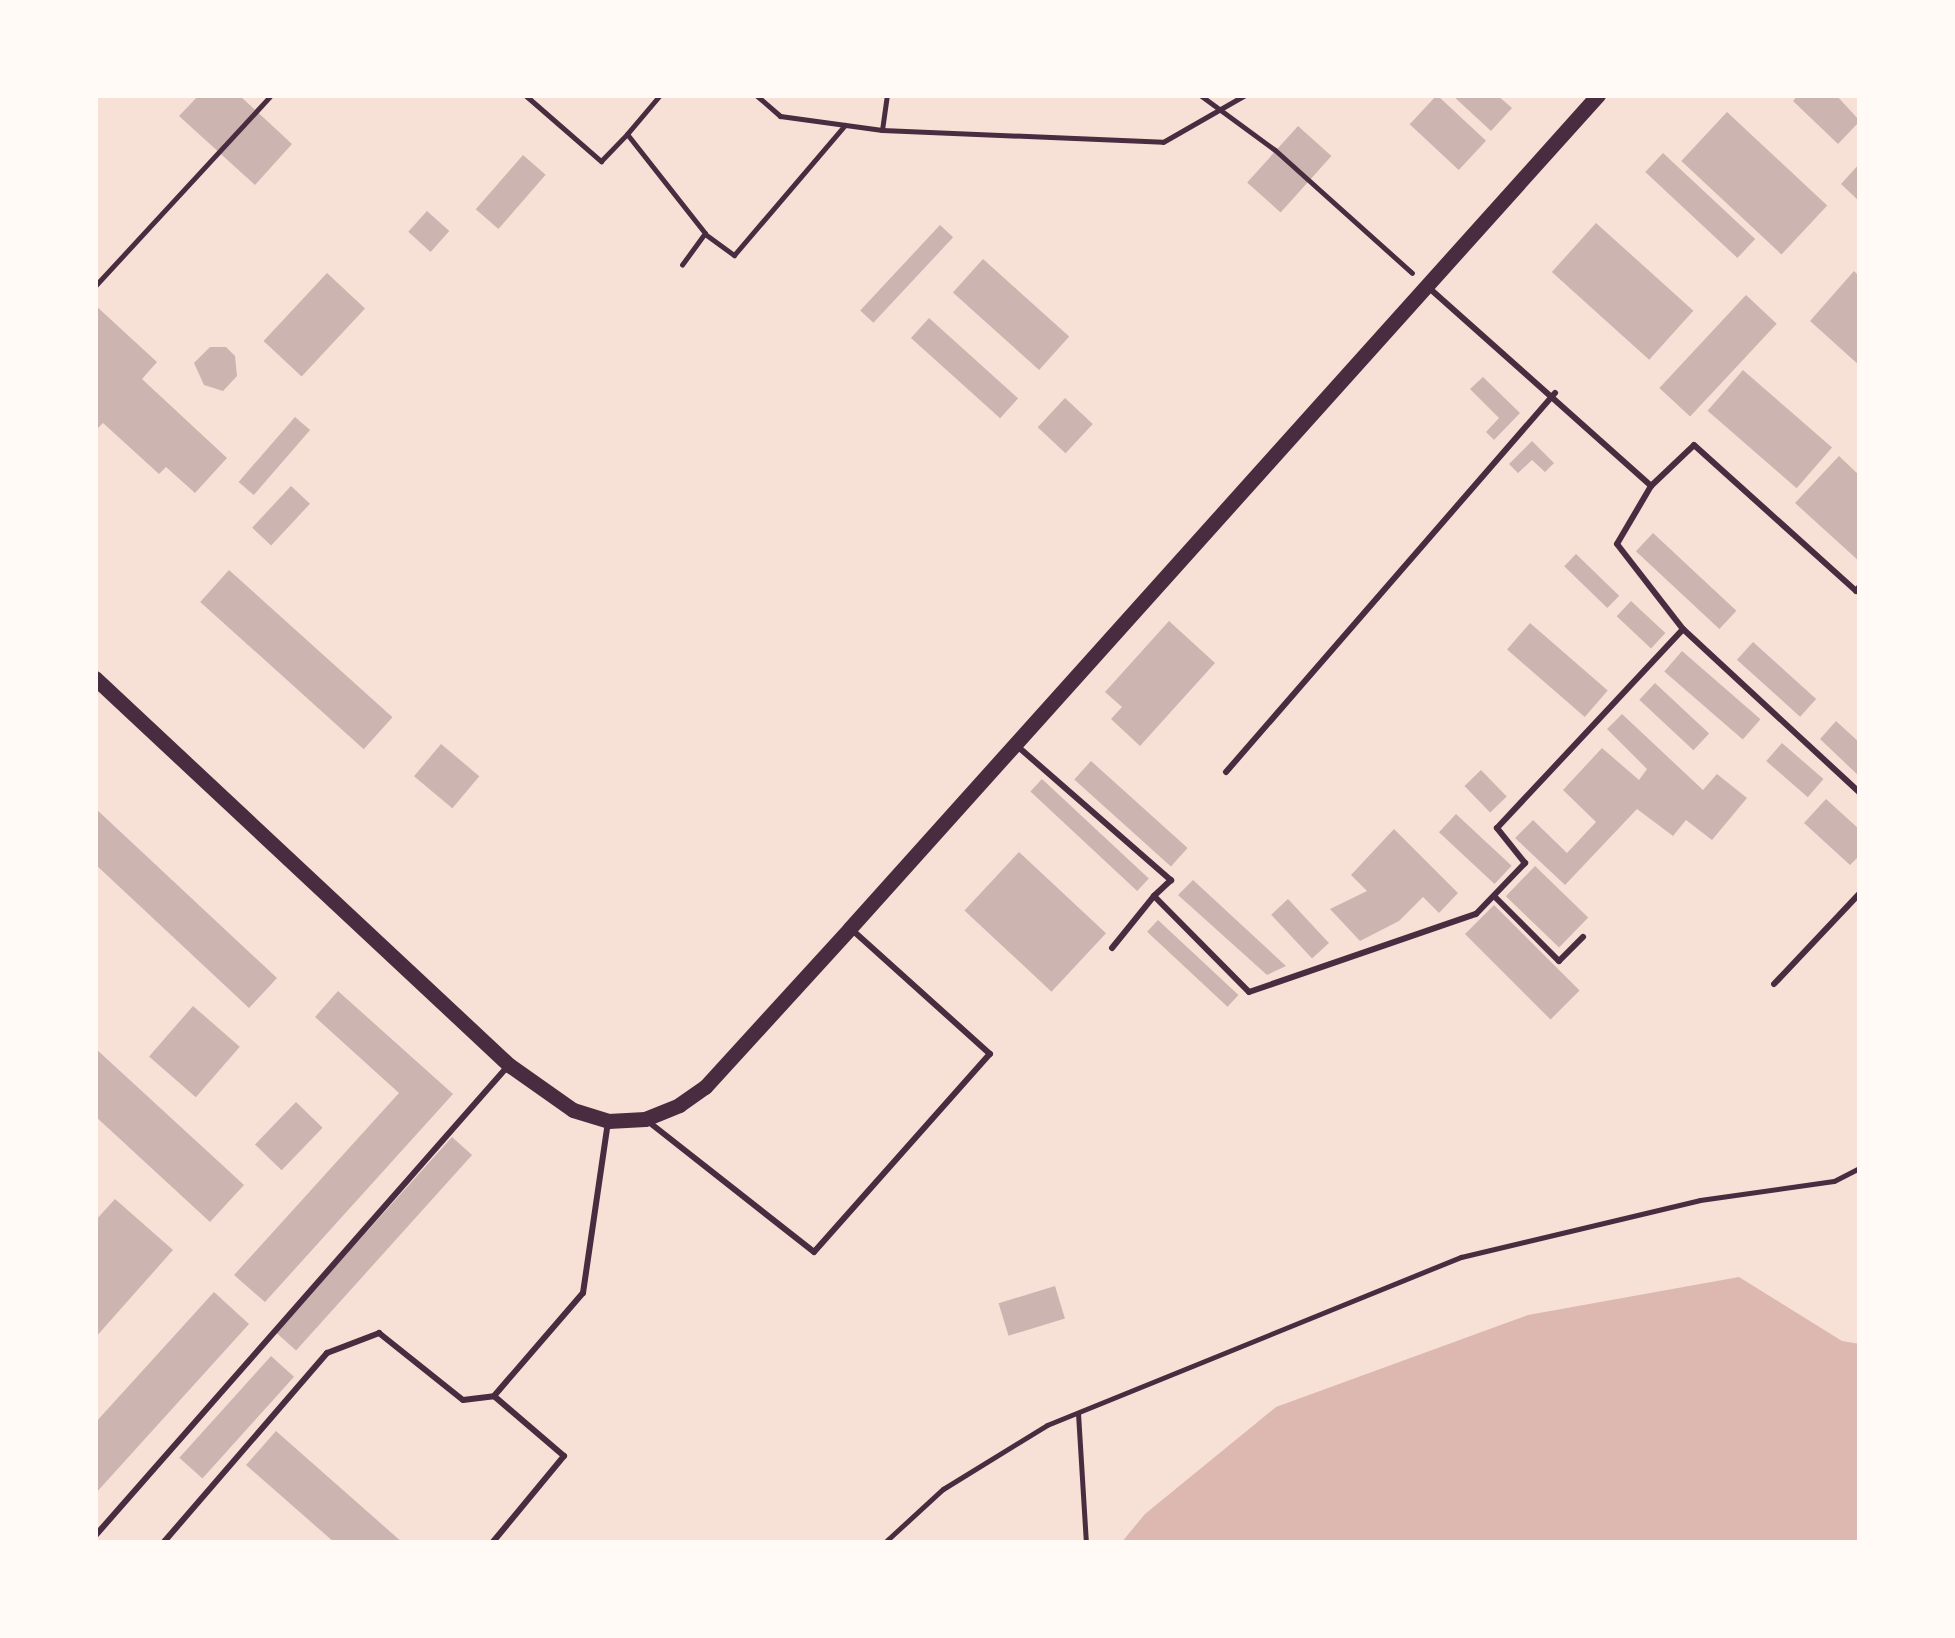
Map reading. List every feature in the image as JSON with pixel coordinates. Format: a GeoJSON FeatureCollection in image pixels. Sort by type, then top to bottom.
{"type":"FeatureCollection","features":[{"type":"Feature","properties":{"kind":"street"},"geometry":{"type":"LineString","coordinates":[[95,678],[509,1064],[573,1110],[608,1121],[644,1118],[705,1087],[1598,95]]}},
{"type":"Feature","properties":{"kind":"lane"},"geometry":{"type":"LineString","coordinates":[[1425,285],[1554,394],[1651,486]]}},
{"type":"Feature","properties":{"kind":"lane"},"geometry":{"type":"LineString","coordinates":[[1226,772],[1554,394]]}},
{"type":"Feature","properties":{"kind":"lane"},"geometry":{"type":"LineString","coordinates":[[1860,586],[1856,591],[1694,445],[1651,486],[1617,544],[1683,629],[1860,793]]}},
{"type":"Feature","properties":{"kind":"lane"},"geometry":{"type":"LineString","coordinates":[[1154,896],[1250,992],[1476,914],[1525,863],[1497,828],[1683,629]]}},
{"type":"Feature","properties":{"kind":"lane"},"geometry":{"type":"LineString","coordinates":[[1015,744],[1171,880],[1112,948]]}},
{"type":"Feature","properties":{"kind":"lane"},"geometry":{"type":"LineString","coordinates":[[1774,984],[1860,893]]}},
{"type":"Feature","properties":{"kind":"lane"},"geometry":{"type":"LineString","coordinates":[[1494,896],[1560,961],[1583,937]]}},
{"type":"Feature","properties":{"kind":"lane"},"geometry":{"type":"LineString","coordinates":[[644,1118],[814,1252],[990,1054],[850,928]]}},
{"type":"Feature","properties":{"kind":"lane"},"geometry":{"type":"LineString","coordinates":[[95,1536],[509,1064]]}},
{"type":"Feature","properties":{"kind":"lane"},"geometry":{"type":"LineString","coordinates":[[163,1543],[327,1353],[378,1333],[463,1400],[494,1396],[583,1292],[608,1121]]}},
{"type":"Feature","properties":{"kind":"lane"},"geometry":{"type":"LineString","coordinates":[[492,1543],[564,1456],[494,1396]]}},
{"type":"Feature","properties":{"kind":"path"},"geometry":{"type":"LineString","coordinates":[[95,286],[270,95]]}},
{"type":"Feature","properties":{"kind":"path"},"geometry":{"type":"LineString","coordinates":[[525,95],[601,161],[660,95]]}},
{"type":"Feature","properties":{"kind":"path"},"geometry":{"type":"LineString","coordinates":[[756,95],[780,116],[882,130],[1162,142],[1226,110],[1245,95]]}},
{"type":"Feature","properties":{"kind":"path"},"geometry":{"type":"LineString","coordinates":[[882,130],[887,95]]}},
{"type":"Feature","properties":{"kind":"path"},"geometry":{"type":"LineString","coordinates":[[1200,95],[1226,110],[1425,285]]}},
{"type":"Feature","properties":{"kind":"path"},"geometry":{"type":"LineString","coordinates":[[627,134],[704,233],[734,255],[845,125]]}},
{"type":"Feature","properties":{"kind":"path"},"geometry":{"type":"LineString","coordinates":[[682,265],[704,233]]}},
{"type":"Feature","properties":{"kind":"path"},"geometry":{"type":"LineString","coordinates":[[884,1543],[943,1489],[1078,1413],[1461,1257],[1700,1200],[1834,1182],[1860,1168]]}},
{"type":"Feature","properties":{"kind":"path"},"geometry":{"type":"LineString","coordinates":[[1078,1413],[1086,1543]]}},
{"type":"Feature","properties":{"kind":"shaded area"},"geometry":{"type":"Polygon","coordinates":[[[1739,1277],[1842,1341],[1860,1344],[1860,1543],[1121,1543],[1145,1514],[1276,1407],[1528,1315],[1739,1277]]]}},
{"type":"Feature","properties":{"kind":"building"},"geometry":{"type":"Polygon","coordinates":[[[199,95],[239,95],[292,144],[255,185],[179,116],[199,95]]]}},
{"type":"Feature","properties":{"kind":"building"},"geometry":{"type":"Polygon","coordinates":[[[1437,95],[1486,141],[1459,170],[1410,124],[1437,95]]]}},
{"type":"Feature","properties":{"kind":"building"},"geometry":{"type":"Polygon","coordinates":[[[1452,95],[1497,95],[1512,108],[1491,131],[1452,95]]]}},
{"type":"Feature","properties":{"kind":"building"},"geometry":{"type":"Polygon","coordinates":[[[1798,95],[1836,95],[1860,121],[1838,144],[1793,101],[1798,95]]]}},
{"type":"Feature","properties":{"kind":"building"},"geometry":{"type":"Polygon","coordinates":[[[1727,112],[1827,205],[1782,254],[1681,161],[1727,112]]]}},
{"type":"Feature","properties":{"kind":"building"},"geometry":{"type":"Polygon","coordinates":[[[1298,126],[1331,156],[1281,213],[1247,182],[1298,126]]]}},
{"type":"Feature","properties":{"kind":"building"},"geometry":{"type":"Polygon","coordinates":[[[1663,153],[1755,239],[1737,258],[1645,172],[1663,153]]]}},
{"type":"Feature","properties":{"kind":"building"},"geometry":{"type":"Polygon","coordinates":[[[523,155],[546,175],[498,229],[476,209],[523,155]]]}},
{"type":"Feature","properties":{"kind":"building"},"geometry":{"type":"Polygon","coordinates":[[[1860,163],[1860,202],[1841,184],[1860,163]]]}},
{"type":"Feature","properties":{"kind":"building"},"geometry":{"type":"Polygon","coordinates":[[[427,211],[449,231],[431,252],[408,232],[427,211]]]}},
{"type":"Feature","properties":{"kind":"building"},"geometry":{"type":"Polygon","coordinates":[[[1596,223],[1693,311],[1649,360],[1552,272],[1596,223]]]}},
{"type":"Feature","properties":{"kind":"building"},"geometry":{"type":"Polygon","coordinates":[[[940,225],[953,237],[873,323],[860,311],[940,225]]]}},
{"type":"Feature","properties":{"kind":"building"},"geometry":{"type":"Polygon","coordinates":[[[983,259],[1069,337],[1039,370],[953,292],[983,259]]]}},
{"type":"Feature","properties":{"kind":"building"},"geometry":{"type":"Polygon","coordinates":[[[1854,271],[1860,277],[1860,366],[1810,321],[1854,271]]]}},
{"type":"Feature","properties":{"kind":"building"},"geometry":{"type":"Polygon","coordinates":[[[327,273],[365,308],[302,376],[264,341],[327,273]]]}},
{"type":"Feature","properties":{"kind":"building"},"geometry":{"type":"Polygon","coordinates":[[[1746,295],[1777,324],[1690,417],[1659,388],[1746,295]]]}},
{"type":"Feature","properties":{"kind":"building"},"geometry":{"type":"Polygon","coordinates":[[[95,305],[157,362],[142,379],[227,458],[195,493],[166,467],[159,474],[103,423],[95,431],[95,305]]]}},
{"type":"Feature","properties":{"kind":"building"},"geometry":{"type":"Polygon","coordinates":[[[929,318],[1018,398],[1000,418],[911,338],[929,318]]]}},
{"type":"Feature","properties":{"kind":"building"},"geometry":{"type":"Polygon","coordinates":[[[210,347],[226,347],[235,356],[237,376],[223,391],[204,385],[194,363],[210,347]]]}},
{"type":"Feature","properties":{"kind":"building"},"geometry":{"type":"Polygon","coordinates":[[[1743,370],[1832,447],[1797,488],[1708,411],[1743,370]]]}},
{"type":"Feature","properties":{"kind":"building"},"geometry":{"type":"Polygon","coordinates":[[[1483,377],[1520,413],[1494,440],[1486,432],[1499,418],[1470,389],[1483,377]]]}},
{"type":"Feature","properties":{"kind":"building"},"geometry":{"type":"Polygon","coordinates":[[[1065,398],[1093,424],[1066,453],[1038,427],[1065,398]]]}},
{"type":"Feature","properties":{"kind":"building"},"geometry":{"type":"Polygon","coordinates":[[[295,417],[310,430],[254,495],[239,482],[295,417]]]}},
{"type":"Feature","properties":{"kind":"building"},"geometry":{"type":"Polygon","coordinates":[[[1532,441],[1554,463],[1545,472],[1532,460],[1518,473],[1509,464],[1532,441]]]}},
{"type":"Feature","properties":{"kind":"building"},"geometry":{"type":"Polygon","coordinates":[[[1839,456],[1860,476],[1860,562],[1795,503],[1839,456]]]}},
{"type":"Feature","properties":{"kind":"building"},"geometry":{"type":"Polygon","coordinates":[[[291,486],[310,504],[271,545],[252,528],[291,486]]]}},
{"type":"Feature","properties":{"kind":"building"},"geometry":{"type":"Polygon","coordinates":[[[1653,533],[1736,611],[1719,629],[1636,551],[1653,533]]]}},
{"type":"Feature","properties":{"kind":"building"},"geometry":{"type":"Polygon","coordinates":[[[1576,554],[1619,596],[1607,608],[1564,566],[1576,554]]]}},
{"type":"Feature","properties":{"kind":"building"},"geometry":{"type":"Polygon","coordinates":[[[229,570],[392,717],[364,749],[200,602],[229,570]]]}},
{"type":"Feature","properties":{"kind":"building"},"geometry":{"type":"Polygon","coordinates":[[[1631,601],[1665,633],[1651,648],[1617,616],[1631,601]]]}},
{"type":"Feature","properties":{"kind":"building"},"geometry":{"type":"Polygon","coordinates":[[[1169,621],[1215,663],[1140,746],[1111,719],[1122,707],[1105,692],[1169,621]]]}},
{"type":"Feature","properties":{"kind":"building"},"geometry":{"type":"Polygon","coordinates":[[[1530,623],[1608,691],[1585,717],[1507,649],[1530,623]]]}},
{"type":"Feature","properties":{"kind":"building"},"geometry":{"type":"Polygon","coordinates":[[[1753,642],[1816,699],[1800,717],[1737,660],[1753,642]]]}},
{"type":"Feature","properties":{"kind":"building"},"geometry":{"type":"Polygon","coordinates":[[[1682,651],[1760,719],[1743,740],[1664,671],[1682,651]]]}},
{"type":"Feature","properties":{"kind":"building"},"geometry":{"type":"Polygon","coordinates":[[[1655,683],[1709,733],[1693,750],[1639,700],[1655,683]]]}},
{"type":"Feature","properties":{"kind":"building"},"geometry":{"type":"Polygon","coordinates":[[[1622,714],[1703,790],[1717,774],[1747,798],[1712,840],[1686,820],[1673,836],[1637,809],[1565,885],[1515,838],[1533,820],[1567,853],[1596,822],[1563,790],[1602,748],[1639,780],[1647,769],[1607,729],[1622,714]]]}},
{"type":"Feature","properties":{"kind":"building"},"geometry":{"type":"Polygon","coordinates":[[[1836,721],[1860,743],[1860,777],[1820,739],[1836,721]]]}},
{"type":"Feature","properties":{"kind":"building"},"geometry":{"type":"Polygon","coordinates":[[[1782,743],[1824,779],[1808,797],[1766,761],[1782,743]]]}},
{"type":"Feature","properties":{"kind":"building"},"geometry":{"type":"Polygon","coordinates":[[[441,744],[479,776],[452,808],[414,776],[441,744]]]}},
{"type":"Feature","properties":{"kind":"building"},"geometry":{"type":"Polygon","coordinates":[[[1091,761],[1188,848],[1171,867],[1074,780],[1091,761]]]}},
{"type":"Feature","properties":{"kind":"building"},"geometry":{"type":"Polygon","coordinates":[[[1481,770],[1507,797],[1490,813],[1464,786],[1481,770]]]}},
{"type":"Feature","properties":{"kind":"building"},"geometry":{"type":"Polygon","coordinates":[[[1042,779],[1149,879],[1137,891],[1030,791],[1042,779]]]}},
{"type":"Feature","properties":{"kind":"building"},"geometry":{"type":"Polygon","coordinates":[[[1826,799],[1860,830],[1860,855],[1850,865],[1804,823],[1826,799]]]}},
{"type":"Feature","properties":{"kind":"building"},"geometry":{"type":"Polygon","coordinates":[[[95,808],[277,978],[249,1008],[95,864],[95,808]]]}},
{"type":"Feature","properties":{"kind":"building"},"geometry":{"type":"Polygon","coordinates":[[[1456,814],[1512,866],[1495,884],[1439,832],[1456,814]]]}},
{"type":"Feature","properties":{"kind":"building"},"geometry":{"type":"Polygon","coordinates":[[[1394,829],[1458,893],[1439,913],[1423,897],[1399,921],[1360,941],[1330,909],[1367,891],[1351,875],[1394,829]]]}},
{"type":"Feature","properties":{"kind":"building"},"geometry":{"type":"Polygon","coordinates":[[[1019,852],[1106,933],[1051,992],[964,911],[1019,852]]]}},
{"type":"Feature","properties":{"kind":"building"},"geometry":{"type":"Polygon","coordinates":[[[1535,866],[1588,917],[1559,948],[1506,896],[1535,866]]]}},
{"type":"Feature","properties":{"kind":"building"},"geometry":{"type":"Polygon","coordinates":[[[1193,880],[1286,966],[1267,975],[1178,895],[1193,880]]]}},
{"type":"Feature","properties":{"kind":"building"},"geometry":{"type":"Polygon","coordinates":[[[1288,899],[1329,943],[1312,959],[1271,915],[1288,899]]]}},
{"type":"Feature","properties":{"kind":"building"},"geometry":{"type":"Polygon","coordinates":[[[1494,905],[1580,991],[1551,1020],[1465,934],[1494,905]]]}},
{"type":"Feature","properties":{"kind":"building"},"geometry":{"type":"Polygon","coordinates":[[[1158,920],[1238,995],[1228,1007],[1147,932],[1158,920]]]}},
{"type":"Feature","properties":{"kind":"building"},"geometry":{"type":"Polygon","coordinates":[[[338,991],[453,1094],[265,1302],[234,1275],[399,1093],[315,1017],[338,991]]]}},
{"type":"Feature","properties":{"kind":"building"},"geometry":{"type":"Polygon","coordinates":[[[193,1006],[240,1047],[196,1097],[149,1057],[193,1006]]]}},
{"type":"Feature","properties":{"kind":"building"},"geometry":{"type":"Polygon","coordinates":[[[95,1048],[244,1185],[210,1222],[95,1116],[95,1048]]]}},
{"type":"Feature","properties":{"kind":"building"},"geometry":{"type":"Polygon","coordinates":[[[296,1102],[323,1128],[282,1170],[255,1144],[296,1102]]]}},
{"type":"Feature","properties":{"kind":"building"},"geometry":{"type":"Polygon","coordinates":[[[452,1137],[472,1155],[296,1351],[276,1332],[452,1137]]]}},
{"type":"Feature","properties":{"kind":"building"},"geometry":{"type":"Polygon","coordinates":[[[115,1199],[173,1250],[95,1338],[95,1221],[115,1199]]]}},
{"type":"Feature","properties":{"kind":"building"},"geometry":{"type":"Polygon","coordinates":[[[1055,1286],[1065,1319],[1009,1336],[999,1303],[1055,1286]]]}},
{"type":"Feature","properties":{"kind":"building"},"geometry":{"type":"Polygon","coordinates":[[[214,1292],[249,1324],[95,1494],[95,1423],[214,1292]]]}},
{"type":"Feature","properties":{"kind":"building"},"geometry":{"type":"Polygon","coordinates":[[[271,1356],[294,1377],[202,1479],[179,1458],[271,1356]]]}},
{"type":"Feature","properties":{"kind":"building"},"geometry":{"type":"Polygon","coordinates":[[[276,1431],[403,1543],[335,1543],[246,1465],[276,1431]]]}}]}
